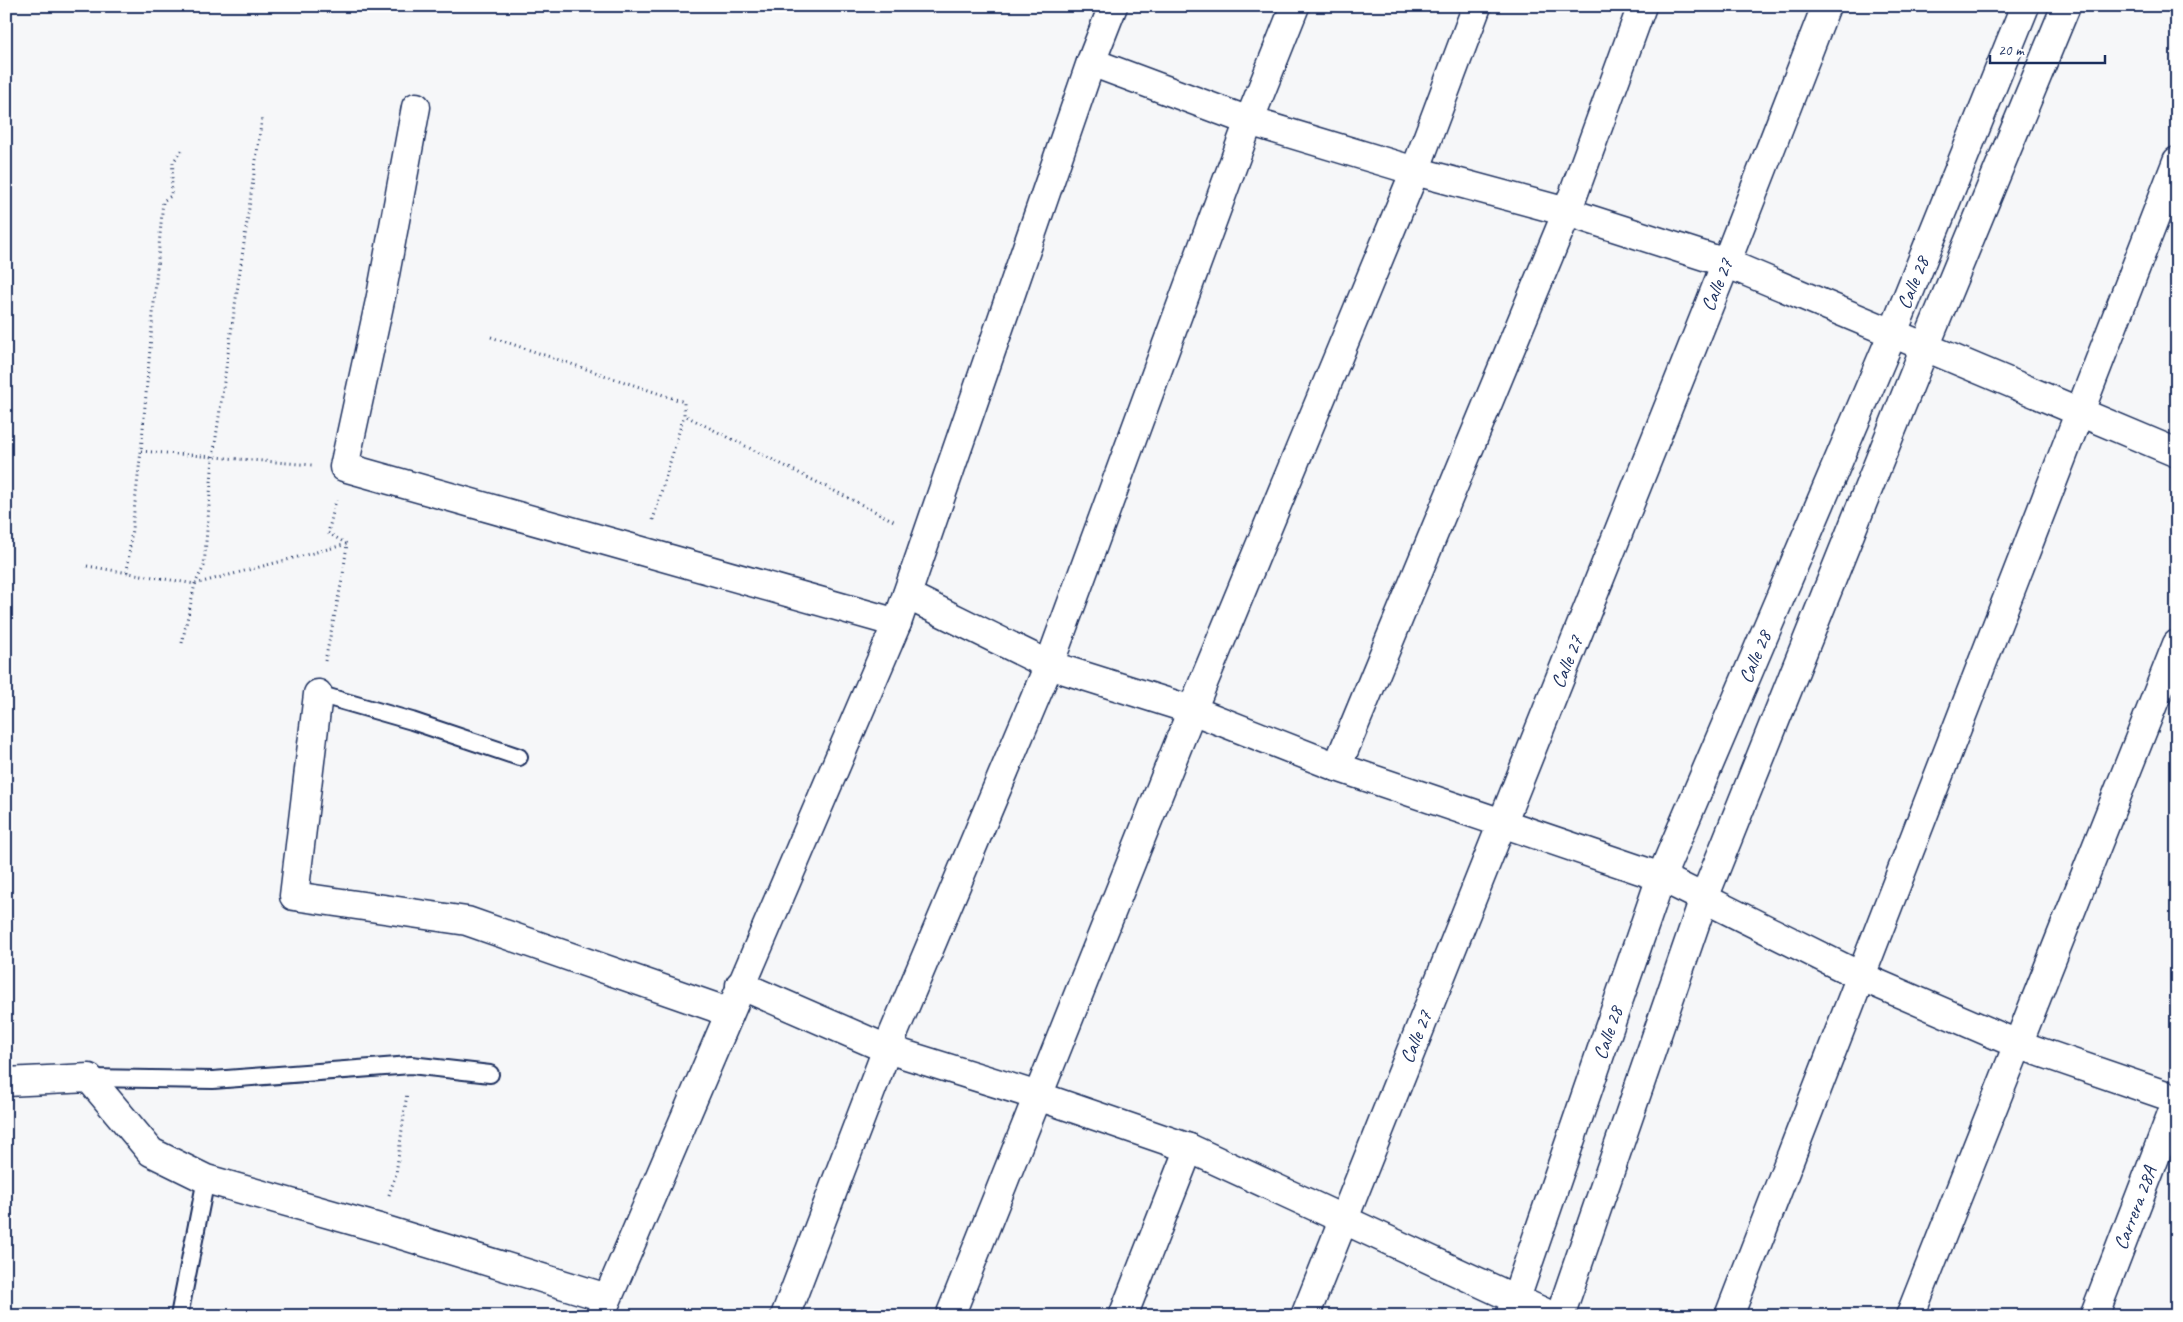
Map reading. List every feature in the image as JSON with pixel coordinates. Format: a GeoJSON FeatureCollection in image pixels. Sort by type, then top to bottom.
{"type":"FeatureCollection","features":[{"type":"Feature","properties":{"kind":"street"},"geometry":{"type":"LineString","coordinates":[[6,1082],[89,1078],[151,1152],[206,1179],[379,1228],[603,1307],[897,623],[1091,62],[1113,6]]}},
{"type":"Feature","properties":{"kind":"street"},"geometry":{"type":"LineString","coordinates":[[785,1316],[887,1049],[1049,665],[1249,121],[1295,6]]}},
{"type":"Feature","properties":{"kind":"street"},"geometry":{"type":"LineString","coordinates":[[950,1316],[1192,710],[1415,171],[1477,6]]}},
{"type":"Feature","properties":{"kind":"street"},"geometry":{"type":"LineString","coordinates":[[1337,767],[1566,212],[1642,6]]}},
{"type":"Feature","properties":{"kind":"street","name":"Calle 27"},"geometry":{"type":"LineString","coordinates":[[1305,1316],[1726,263],[1826,6]]}},
{"type":"Feature","properties":{"kind":"street","name":"Calle 28"},"geometry":{"type":"LineString","coordinates":[[1513,1308],[1661,877],[1892,334],[2025,6]]}},
{"type":"Feature","properties":{"kind":"street","name":"Calle 28"},"geometry":{"type":"LineString","coordinates":[[1560,1316],[1704,898],[1925,347],[2066,6]]}},
{"type":"Feature","properties":{"kind":"street"},"geometry":{"type":"LineString","coordinates":[[1091,62],[1249,121],[1415,171],[1566,212],[1726,263],[2177,453]]}},
{"type":"Feature","properties":{"kind":"street"},"geometry":{"type":"LineString","coordinates":[[416,107],[381,296],[344,467],[644,550],[897,623]]}},
{"type":"Feature","properties":{"kind":"street"},"geometry":{"type":"LineString","coordinates":[[1729,1316],[1862,977],[2078,412],[2177,161]]}},
{"type":"Feature","properties":{"kind":"street"},"geometry":{"type":"LineString","coordinates":[[907,595],[1049,665],[1192,710],[1337,767],[1661,877],[1862,977],[2017,1044],[2177,1099]]}},
{"type":"Feature","properties":{"kind":"street"},"geometry":{"type":"LineString","coordinates":[[1910,1316],[2177,644]]}},
{"type":"Feature","properties":{"kind":"street"},"geometry":{"type":"LineString","coordinates":[[318,694],[294,896],[467,921],[714,1006],[728,1014]]}},
{"type":"Feature","properties":{"kind":"street"},"geometry":{"type":"LineString","coordinates":[[740,985],[887,1049],[1038,1096],[1190,1148],[1343,1220],[1513,1308],[1552,1316]]}},
{"type":"Feature","properties":{"kind":"street","name":"Carrera 28A"},"geometry":{"type":"LineString","coordinates":[[2094,1316],[2177,1099]]}},
{"type":"Feature","properties":{"kind":"street"},"geometry":{"type":"LineString","coordinates":[[1123,1316],[1190,1148]]}},
{"type":"Feature","properties":{"kind":"lane"},"geometry":{"type":"LineString","coordinates":[[318,694],[412,721],[518,757]]}},
{"type":"Feature","properties":{"kind":"lane"},"geometry":{"type":"LineString","coordinates":[[89,1078],[213,1080],[411,1065],[490,1074]]}},
{"type":"Feature","properties":{"kind":"lane"},"geometry":{"type":"LineString","coordinates":[[179,1316],[206,1179]]}},
{"type":"Feature","properties":{"kind":"path"},"geometry":{"type":"LineString","coordinates":[[182,643],[195,584],[204,566],[213,458],[262,118]]}},
{"type":"Feature","properties":{"kind":"path"},"geometry":{"type":"LineString","coordinates":[[127,572],[141,451],[163,201],[171,196],[173,162],[184,148]]}},
{"type":"Feature","properties":{"kind":"path"},"geometry":{"type":"LineString","coordinates":[[491,337],[684,402],[684,415],[644,550]]}},
{"type":"Feature","properties":{"kind":"path"},"geometry":{"type":"LineString","coordinates":[[684,415],[926,537]]}},
{"type":"Feature","properties":{"kind":"path"},"geometry":{"type":"LineString","coordinates":[[141,451],[344,467],[328,533],[348,544]]}},
{"type":"Feature","properties":{"kind":"path"},"geometry":{"type":"LineString","coordinates":[[87,566],[195,584],[348,544]]}},
{"type":"Feature","properties":{"kind":"path"},"geometry":{"type":"LineString","coordinates":[[318,694],[348,544]]}},
{"type":"Feature","properties":{"kind":"path"},"geometry":{"type":"LineString","coordinates":[[379,1228],[396,1174],[411,1065]]}},
{"type":"Feature","properties":{"kind":"path"},"geometry":{"type":"LineString","coordinates":[[378,1316],[380,1309]]}}]}
